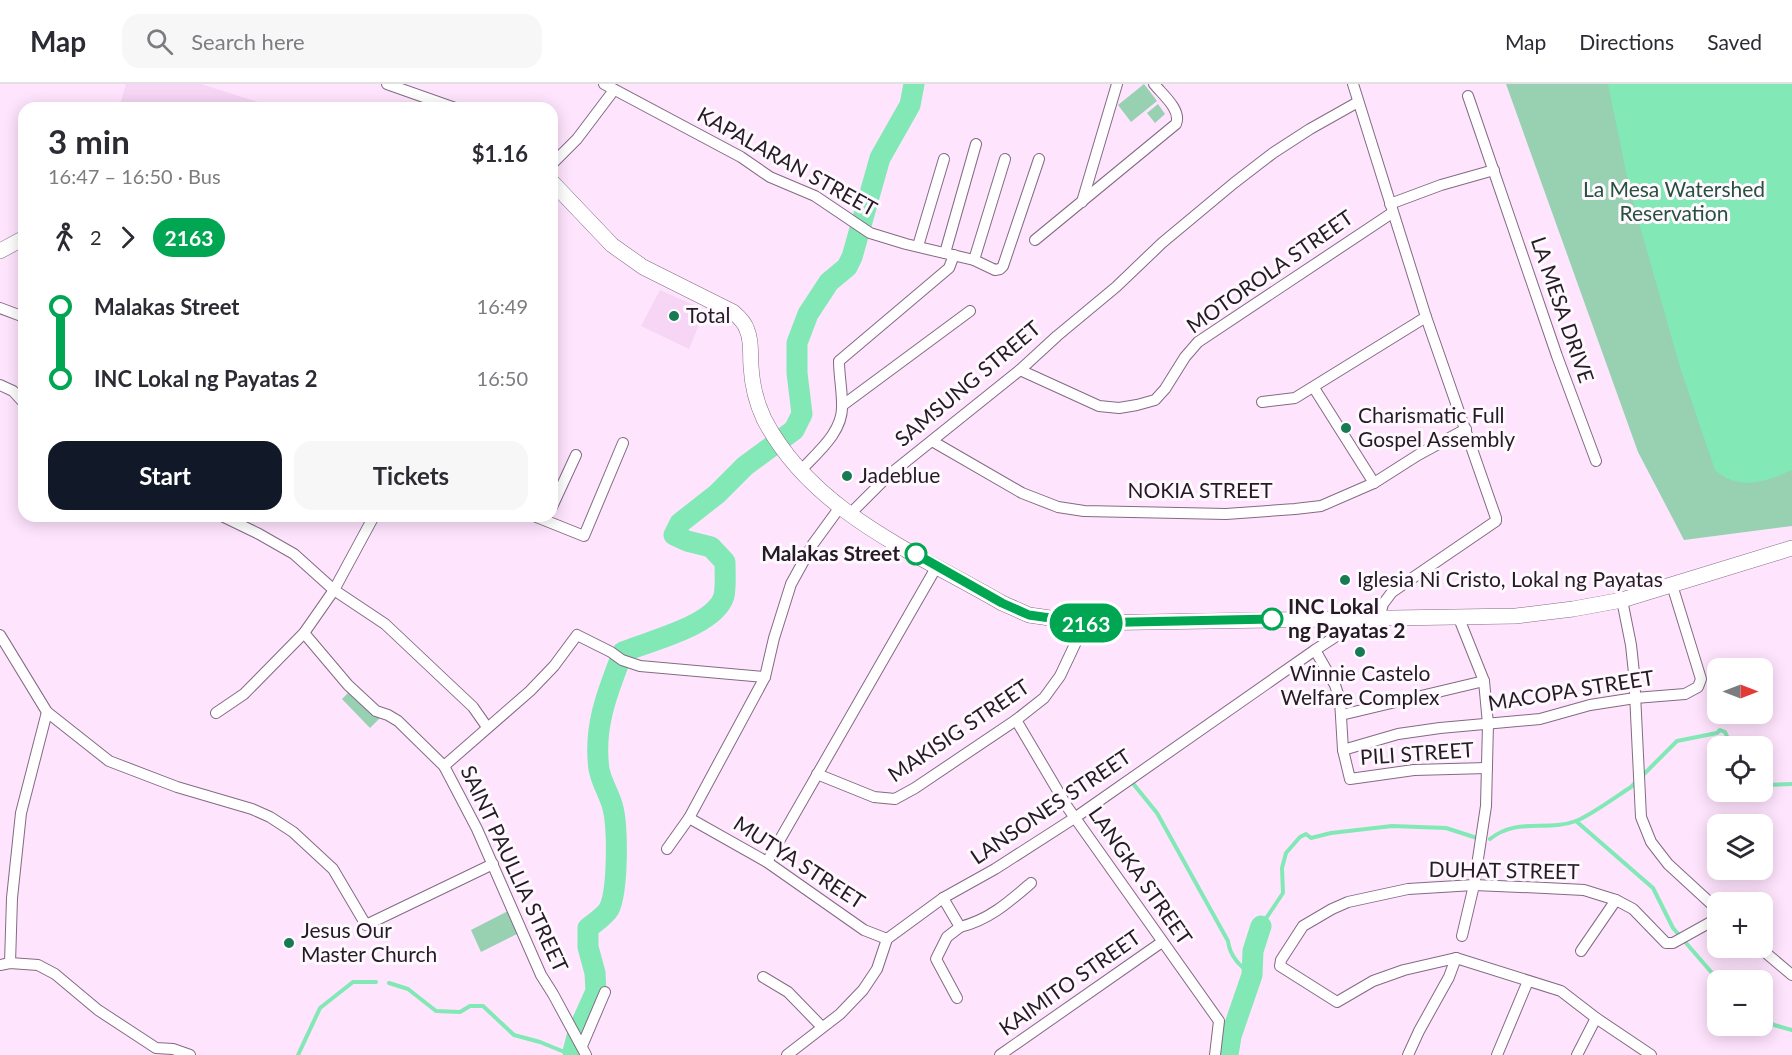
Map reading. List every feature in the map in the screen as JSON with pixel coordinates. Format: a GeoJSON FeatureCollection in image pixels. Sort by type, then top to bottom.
{"type":"FeatureCollection","features":[{"type":"Feature","properties":{"kind":"main road"},"geometry":{"type":"LineString","coordinates":[[558,188],[612,245],[642,267],[733,312],[742,320],[750,339],[756,403],[788,455],[844,511],[1002,603],[1029,615],[1085,623],[1516,615],[1573,609],[1622,600],[1792,548]]}},
{"type":"Feature","properties":{"kind":"main road"},"geometry":{"type":"LineString","coordinates":[[0,251],[18,241]]}},
{"type":"Feature","properties":{"kind":"street"},"geometry":{"type":"LineString","coordinates":[[387,84],[437,102]]}},
{"type":"Feature","properties":{"kind":"street"},"geometry":{"type":"LineString","coordinates":[[415,95],[419,84]]}},
{"type":"Feature","properties":{"kind":"street","name":"KAPALARAN STREET"},"geometry":{"type":"LineString","coordinates":[[604,84],[741,157],[770,177],[815,196],[870,232],[974,260],[995,270],[1003,266],[1039,159]]}},
{"type":"Feature","properties":{"kind":"street"},"geometry":{"type":"LineString","coordinates":[[1082,202],[1117,84]]}},
{"type":"Feature","properties":{"kind":"street"},"geometry":{"type":"LineString","coordinates":[[1035,240],[1176,123],[1177,113],[1154,84]]}},
{"type":"Feature","properties":{"kind":"street"},"geometry":{"type":"LineString","coordinates":[[1353,84],[1426,317],[1496,520],[1392,592],[1372,618]]}},
{"type":"Feature","properties":{"kind":"street"},"geometry":{"type":"LineString","coordinates":[[558,158],[577,139],[614,90]]}},
{"type":"Feature","properties":{"kind":"street","name":"LA MESA DRIVE"},"geometry":{"type":"LineString","coordinates":[[1468,96],[1557,356],[1596,461]]}},
{"type":"Feature","properties":{"kind":"street","name":"SAMSUNG STREET"},"geometry":{"type":"LineString","coordinates":[[668,849],[689,818],[765,677],[774,638],[791,584],[813,544],[844,511],[1020,370],[1116,287],[1162,243],[1273,153],[1358,102]]}},
{"type":"Feature","properties":{"kind":"street"},"geometry":{"type":"LineString","coordinates":[[801,470],[823,446],[840,422],[843,405],[839,361],[949,268],[950,254],[976,144]]}},
{"type":"Feature","properties":{"kind":"street"},"geometry":{"type":"LineString","coordinates":[[918,246],[944,159]]}},
{"type":"Feature","properties":{"kind":"street"},"geometry":{"type":"LineString","coordinates":[[974,260],[1005,159]]}},
{"type":"Feature","properties":{"kind":"street"},"geometry":{"type":"LineString","coordinates":[[1391,208],[1441,185],[1494,170]]}},
{"type":"Feature","properties":{"kind":"street","name":"MOTOROLA STREET"},"geometry":{"type":"LineString","coordinates":[[1020,370],[1099,406],[1119,408],[1146,404],[1155,400],[1198,342],[1391,208]]}},
{"type":"Feature","properties":{"kind":"street"},"geometry":{"type":"LineString","coordinates":[[0,308],[18,315]]}},
{"type":"Feature","properties":{"kind":"street"},"geometry":{"type":"LineString","coordinates":[[843,405],[970,311]]}},
{"type":"Feature","properties":{"kind":"street"},"geometry":{"type":"LineString","coordinates":[[1262,402],[1294,398],[1314,388],[1426,317]]}},
{"type":"Feature","properties":{"kind":"street"},"geometry":{"type":"LineString","coordinates":[[0,385],[13,391],[18,396]]}},
{"type":"Feature","properties":{"kind":"street"},"geometry":{"type":"LineString","coordinates":[[1314,388],[1374,483]]}},
{"type":"Feature","properties":{"kind":"street","name":"NOKIA STREET"},"geometry":{"type":"LineString","coordinates":[[932,441],[1022,493],[1058,507],[1084,511],[1226,514],[1321,506],[1374,483],[1418,455],[1466,429]]}},
{"type":"Feature","properties":{"kind":"street"},"geometry":{"type":"LineString","coordinates":[[554,522],[584,536],[623,443]]}},
{"type":"Feature","properties":{"kind":"street"},"geometry":{"type":"LineString","coordinates":[[558,494],[576,455]]}},
{"type":"Feature","properties":{"kind":"street"},"geometry":{"type":"LineString","coordinates":[[234,522],[294,554],[334,590],[385,624],[473,707],[487,727]]}},
{"type":"Feature","properties":{"kind":"street"},"geometry":{"type":"LineString","coordinates":[[216,712],[244,694],[304,633],[334,590],[371,522]]}},
{"type":"Feature","properties":{"kind":"street"},"geometry":{"type":"LineString","coordinates":[[767,862],[937,566]]}},
{"type":"Feature","properties":{"kind":"street","name":"MACOPA STREET"},"geometry":{"type":"LineString","coordinates":[[1343,750],[1398,734],[1540,719],[1590,705],[1685,694],[1698,687],[1701,679],[1672,585]]}},
{"type":"Feature","properties":{"kind":"street"},"geometry":{"type":"LineString","coordinates":[[1622,600],[1631,645],[1641,817],[1651,842],[1662,857],[1707,900]]}},
{"type":"Feature","properties":{"kind":"street"},"geometry":{"type":"LineString","coordinates":[[1458,616],[1484,681],[1488,724],[1485,806],[1474,885],[1462,936]]}},
{"type":"Feature","properties":{"kind":"street","name":"LANSONES STREET"},"geometry":{"type":"LineString","coordinates":[[887,939],[943,898],[995,869],[1076,817],[1315,650],[1372,618]]}},
{"type":"Feature","properties":{"kind":"street","name":"MAKISIG STREET"},"geometry":{"type":"LineString","coordinates":[[817,774],[874,798],[895,799],[915,788],[1016,720],[1044,698],[1073,652],[1085,623]]}},
{"type":"Feature","properties":{"kind":"street","name":"SAINT PAULLIA STREET"},"geometry":{"type":"LineString","coordinates":[[304,633],[355,692],[376,711],[398,721],[444,766],[477,829],[541,975],[580,1043]]}},
{"type":"Feature","properties":{"kind":"street"},"geometry":{"type":"LineString","coordinates":[[0,635],[47,712],[109,761],[177,787],[252,809],[270,817],[293,832],[333,869],[366,925],[493,864]]}},
{"type":"Feature","properties":{"kind":"street"},"geometry":{"type":"LineString","coordinates":[[444,766],[530,691],[554,666],[577,635],[622,660],[640,666],[765,677]]}},
{"type":"Feature","properties":{"kind":"street"},"geometry":{"type":"LineString","coordinates":[[1315,650],[1335,685],[1340,700],[1343,750]]}},
{"type":"Feature","properties":{"kind":"street"},"geometry":{"type":"LineString","coordinates":[[1341,715],[1484,681]]}},
{"type":"Feature","properties":{"kind":"street"},"geometry":{"type":"LineString","coordinates":[[47,712],[21,813],[5,964],[38,965],[55,974],[98,1010],[156,1048],[173,1049],[190,1055]]}},
{"type":"Feature","properties":{"kind":"street","name":"LANGKA STREET"},"geometry":{"type":"LineString","coordinates":[[1016,720],[1068,808],[1219,1021],[1215,1055]]}},
{"type":"Feature","properties":{"kind":"street","name":"PILI STREET"},"geometry":{"type":"LineString","coordinates":[[1343,750],[1350,779],[1414,770],[1487,768]]}},
{"type":"Feature","properties":{"kind":"street","name":"MUTYA STREET"},"geometry":{"type":"LineString","coordinates":[[689,818],[767,862],[864,930],[887,939]]}},
{"type":"Feature","properties":{"kind":"street"},"geometry":{"type":"LineString","coordinates":[[957,998],[936,959],[947,937],[960,927],[977,922],[1004,907],[1031,883]]}},
{"type":"Feature","properties":{"kind":"street","name":"DUHAT STREET"},"geometry":{"type":"LineString","coordinates":[[1456,958],[1404,970],[1373,981],[1337,1002],[1282,968],[1280,964],[1303,926],[1332,909],[1348,902],[1408,889],[1474,885],[1584,890],[1616,900],[1633,909],[1666,943],[1673,943],[1707,924]]}},
{"type":"Feature","properties":{"kind":"street"},"geometry":{"type":"LineString","coordinates":[[943,898],[960,927]]}},
{"type":"Feature","properties":{"kind":"street"},"geometry":{"type":"LineString","coordinates":[[1581,951],[1616,900]]}},
{"type":"Feature","properties":{"kind":"street"},"geometry":{"type":"LineString","coordinates":[[788,1055],[840,1014],[863,990],[877,969],[887,939]]}},
{"type":"Feature","properties":{"kind":"street","name":"KAIMITO STREET"},"geometry":{"type":"LineString","coordinates":[[1000,1055],[1162,942]]}},
{"type":"Feature","properties":{"kind":"street"},"geometry":{"type":"LineString","coordinates":[[1408,1055],[1449,977],[1456,958],[1561,991],[1651,1055]]}},
{"type":"Feature","properties":{"kind":"street"},"geometry":{"type":"LineString","coordinates":[[1772,958],[1792,975]]}},
{"type":"Feature","properties":{"kind":"street"},"geometry":{"type":"LineString","coordinates":[[763,977],[788,992],[822,1027]]}},
{"type":"Feature","properties":{"kind":"street"},"geometry":{"type":"LineString","coordinates":[[1497,1055],[1528,981]]}},
{"type":"Feature","properties":{"kind":"street"},"geometry":{"type":"LineString","coordinates":[[580,1043],[605,992]]}},
{"type":"Feature","properties":{"kind":"street"},"geometry":{"type":"LineString","coordinates":[[1577,1055],[1596,1018]]}},
{"type":"Feature","properties":{"kind":"shaded area"},"geometry":{"type":"Polygon","coordinates":[[[126,84],[201,84],[257,102],[121,102],[126,84]]]}},
{"type":"Feature","properties":{"kind":"shaded area"},"geometry":{"type":"Polygon","coordinates":[[[1608,84],[1792,84],[1792,470],[1762,481],[1743,482],[1733,481],[1715,470],[1680,367],[1630,191],[1608,84]]]}},
{"type":"Feature","properties":{"kind":"shaded area"},"geometry":{"type":"Polygon","coordinates":[[[660,290],[705,310],[689,349],[641,326],[660,290]]]}},
{"type":"Feature","properties":{"kind":"green space"},"geometry":{"type":"Polygon","coordinates":[[[1144,84],[1157,101],[1131,122],[1118,105],[1144,84]]]}},
{"type":"Feature","properties":{"kind":"green space","name":"La Mesa Watershed Reservation"},"geometry":{"type":"Polygon","coordinates":[[[1506,84],[1792,84],[1792,526],[1684,540],[1638,452],[1506,84]]]}},
{"type":"Feature","properties":{"kind":"green space"},"geometry":{"type":"Polygon","coordinates":[[[1158,104],[1165,114],[1155,123],[1147,113],[1158,104]]]}},
{"type":"Feature","properties":{"kind":"green space"},"geometry":{"type":"Polygon","coordinates":[[[354,687],[382,716],[370,728],[342,699],[354,687]]]}},
{"type":"Feature","properties":{"kind":"green space"},"geometry":{"type":"Polygon","coordinates":[[[508,911],[519,933],[481,952],[471,930],[508,911]]]}},
{"type":"Feature","properties":{"kind":"waterway"},"geometry":{"type":"LineString","coordinates":[[574,1055],[579,1029],[596,991],[595,973],[588,947],[588,928],[609,909],[614,889],[615,818],[612,803],[600,774],[598,753],[600,723],[612,681],[623,652],[695,624],[718,607],[724,596],[725,562],[711,547],[674,535],[680,523],[717,494],[745,466],[794,430],[802,414],[797,373],[797,343],[808,314],[829,282],[847,267],[852,257],[880,158],[910,105],[914,84]]}},
{"type":"Feature","properties":{"kind":"waterway"},"geometry":{"type":"LineString","coordinates":[[1642,776],[1677,741],[1717,733],[1720,730],[1727,736]]}},
{"type":"Feature","properties":{"kind":"waterway"},"geometry":{"type":"LineString","coordinates":[[1131,781],[1157,813],[1228,941],[1233,956],[1252,975]]}},
{"type":"Feature","properties":{"kind":"waterway"},"geometry":{"type":"LineString","coordinates":[[1490,839],[1511,828],[1565,824],[1576,821],[1589,815],[1637,781]]}},
{"type":"Feature","properties":{"kind":"waterway"},"geometry":{"type":"LineString","coordinates":[[1773,785],[1792,784]]}},
{"type":"Feature","properties":{"kind":"waterway"},"geometry":{"type":"LineString","coordinates":[[1576,821],[1653,888],[1673,928],[1709,970]]}},
{"type":"Feature","properties":{"kind":"waterway"},"geometry":{"type":"LineString","coordinates":[[1261,926],[1283,893],[1282,868],[1286,853],[1300,837],[1306,834],[1311,838],[1331,833],[1392,826],[1446,828],[1477,838]]}},
{"type":"Feature","properties":{"kind":"waterway"},"geometry":{"type":"LineString","coordinates":[[1228,1055],[1231,1036],[1252,975],[1253,951],[1261,926]]}},
{"type":"Feature","properties":{"kind":"waterway"},"geometry":{"type":"LineString","coordinates":[[298,1055],[320,1008],[353,982],[376,982]]}},
{"type":"Feature","properties":{"kind":"waterway"},"geometry":{"type":"LineString","coordinates":[[389,983],[408,989],[436,1011],[460,1012],[470,1006],[483,1006],[514,1035],[562,1051],[573,1052]]}},
{"type":"Feature","properties":{"kind":"waterway"},"geometry":{"type":"LineString","coordinates":[[1773,1024],[1792,1030]]}},
{"type":"Feature","properties":{"kind":"bus line","name":"2163"},"geometry":{"type":"LineString","coordinates":[[916,554],[1002,603],[1029,615],[1085,623],[1272,619]]}},
{"type":"Feature","properties":{"kind":"place","name":"Total"},"geometry":{"type":"Point","coordinates":[674,316]}},
{"type":"Feature","properties":{"kind":"place","name":"Charismatic Full Gospel Assembly"},"geometry":{"type":"Point","coordinates":[1346,428]}},
{"type":"Feature","properties":{"kind":"place","name":"Jadeblue"},"geometry":{"type":"Point","coordinates":[847,476]}},
{"type":"Feature","properties":{"kind":"place","name":"Malakas Street"},"geometry":{"type":"Point","coordinates":[916,554]}},
{"type":"Feature","properties":{"kind":"place","name":"Iglesia Ni Cristo, Lokal ng Payatas"},"geometry":{"type":"Point","coordinates":[1345,580]}},
{"type":"Feature","properties":{"kind":"place","name":"INC Lokal ng Payatas 2"},"geometry":{"type":"Point","coordinates":[1272,619]}},
{"type":"Feature","properties":{"kind":"place","name":"Winnie Castelo Welfare Complex"},"geometry":{"type":"Point","coordinates":[1360,652]}},
{"type":"Feature","properties":{"kind":"place","name":"Jesus Our Master Church"},"geometry":{"type":"Point","coordinates":[289,943]}}]}
